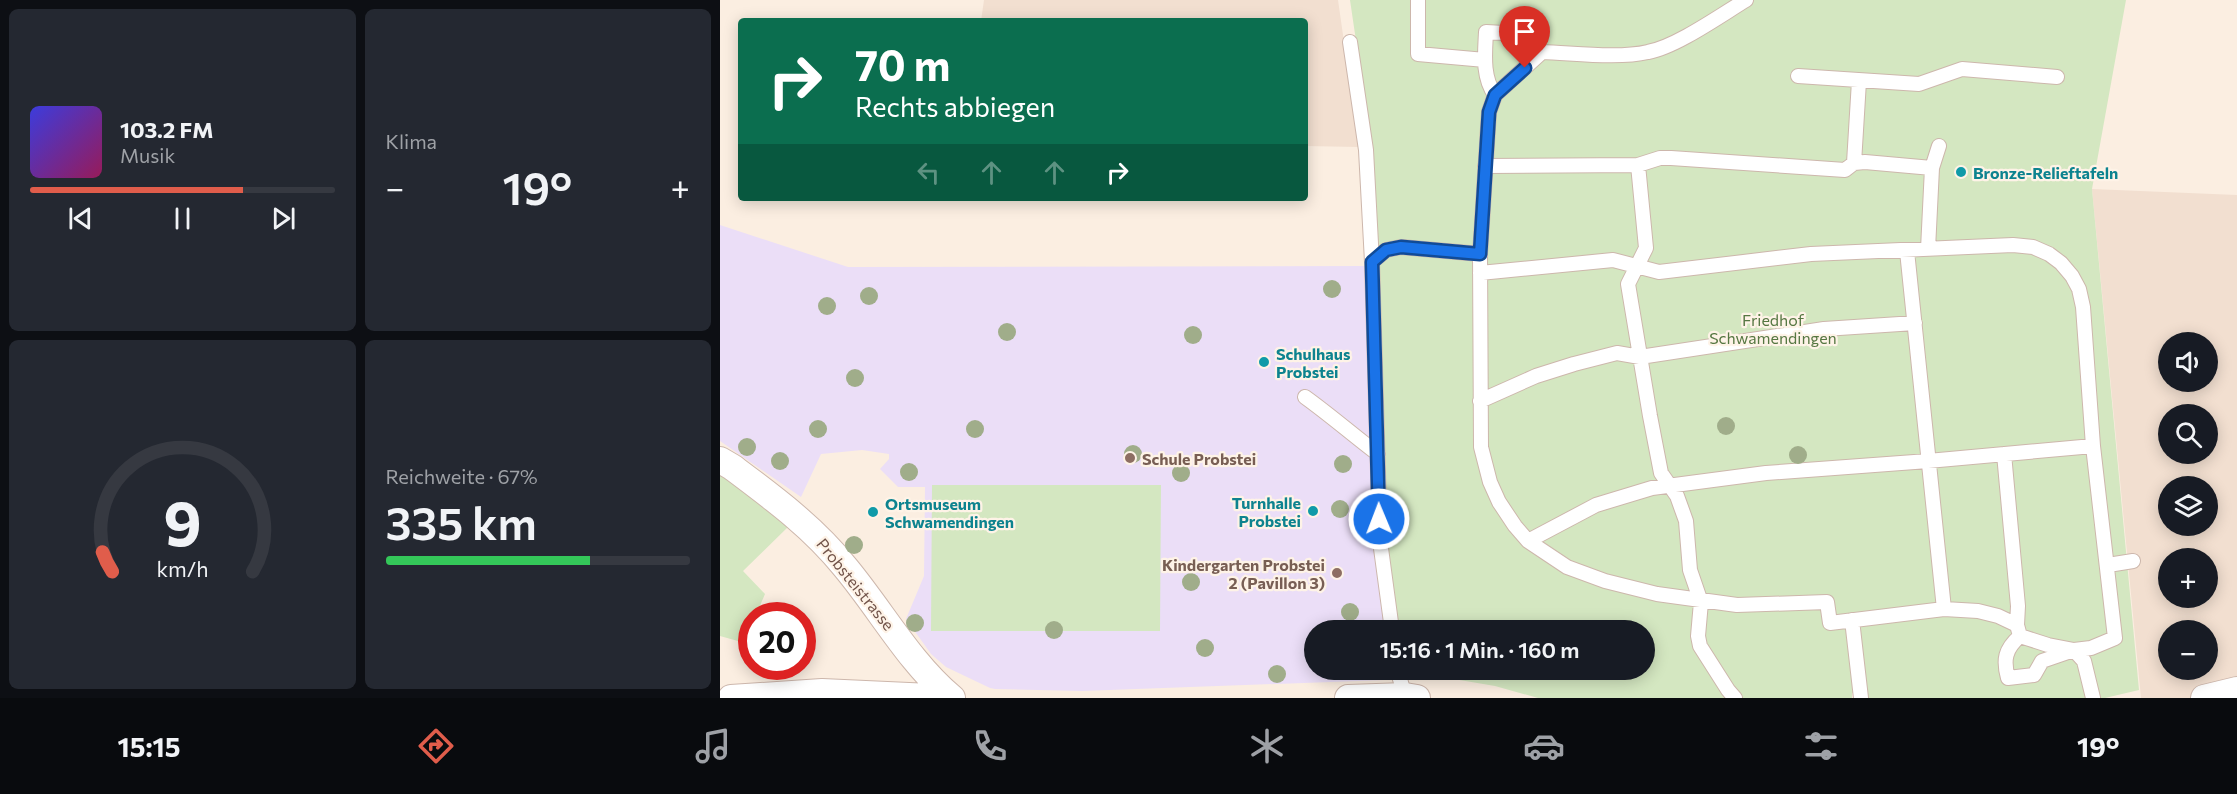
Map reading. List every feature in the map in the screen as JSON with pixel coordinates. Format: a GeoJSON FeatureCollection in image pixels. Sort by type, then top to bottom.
{"type":"FeatureCollection","features":[{"type":"Feature","properties":{"kind":"street","name":"Probsteistrasse"},"geometry":{"type":"LineString","coordinates":[[720,460],[809,528],[844,565],[931,681],[952,698]]}},
{"type":"Feature","properties":{"kind":"street"},"geometry":{"type":"LineString","coordinates":[[2204,698],[2237,690]]}},
{"type":"Feature","properties":{"kind":"street"},"geometry":{"type":"LineString","coordinates":[[731,698],[822,692],[952,698]]}},
{"type":"Feature","properties":{"kind":"street"},"geometry":{"type":"LineString","coordinates":[[1347,698],[1411,697]]}},
{"type":"Feature","properties":{"kind":"lane"},"geometry":{"type":"LineString","coordinates":[[1418,0],[1418,54],[1485,60]]}},
{"type":"Feature","properties":{"kind":"lane"},"geometry":{"type":"LineString","coordinates":[[1495,95],[1489,87],[1485,60],[1486,32],[1522,34],[1542,52],[1630,54],[1650,52],[1669,45],[1741,1]]}},
{"type":"Feature","properties":{"kind":"lane"},"geometry":{"type":"LineString","coordinates":[[1350,42],[1366,150],[1372,262],[1380,541],[1391,620]]}},
{"type":"Feature","properties":{"kind":"lane"},"geometry":{"type":"LineString","coordinates":[[1542,52],[1495,95],[1489,112],[1485,166],[1480,254],[1480,447],[1490,482],[1499,502],[1515,526],[1528,541],[1567,567],[1605,581],[1657,594],[1701,602],[1737,605],[1827,602],[1830,623],[1944,609],[1978,611],[1998,616],[2018,631],[2048,645],[2074,650],[2084,661],[2093,698]]}},
{"type":"Feature","properties":{"kind":"lane"},"geometry":{"type":"LineString","coordinates":[[1798,76],[1919,84],[1962,69],[2057,77]]}},
{"type":"Feature","properties":{"kind":"lane"},"geometry":{"type":"LineString","coordinates":[[1854,163],[1858,81]]}},
{"type":"Feature","properties":{"kind":"lane"},"geometry":{"type":"LineString","coordinates":[[1928,249],[1932,168],[1939,146]]}},
{"type":"Feature","properties":{"kind":"lane"},"geometry":{"type":"LineString","coordinates":[[1485,166],[1638,165],[1660,158],[1671,158],[1845,170],[1854,163],[1865,162],[1932,168]]}},
{"type":"Feature","properties":{"kind":"lane"},"geometry":{"type":"LineString","coordinates":[[1638,165],[1646,248],[1628,284],[1661,473],[1677,496],[1686,521],[1690,570],[1701,602],[1698,636],[1700,646],[1728,690],[1736,698]]}},
{"type":"Feature","properties":{"kind":"lane"},"geometry":{"type":"LineString","coordinates":[[1480,273],[1613,260],[1659,272],[1811,254],[2013,245],[2033,248],[2049,254],[2061,263],[2075,282],[2083,307],[2093,446],[2115,638],[2091,648],[2074,650],[2042,661],[2034,675],[2008,678],[2005,657],[2018,631],[2018,606],[2004,454]]}},
{"type":"Feature","properties":{"kind":"lane"},"geometry":{"type":"LineString","coordinates":[[1372,262],[1386,250],[1401,247],[1480,254]]}},
{"type":"Feature","properties":{"kind":"lane"},"geometry":{"type":"LineString","coordinates":[[1907,251],[1944,609]]}},
{"type":"Feature","properties":{"kind":"lane"},"geometry":{"type":"LineString","coordinates":[[1480,401],[1536,376],[1617,353],[1640,357],[1824,329],[1915,323]]}},
{"type":"Feature","properties":{"kind":"lane"},"geometry":{"type":"LineString","coordinates":[[1305,397],[1377,453]]}},
{"type":"Feature","properties":{"kind":"lane"},"geometry":{"type":"LineString","coordinates":[[1528,541],[1596,505],[1669,486],[1766,472],[1928,461],[2093,446]]}},
{"type":"Feature","properties":{"kind":"lane"},"geometry":{"type":"LineString","coordinates":[[2108,565],[2133,561]]}},
{"type":"Feature","properties":{"kind":"lane"},"geometry":{"type":"LineString","coordinates":[[1852,620],[1861,698]]}},
{"type":"Feature","properties":{"kind":"lane"},"geometry":{"type":"LineString","coordinates":[[1402,680],[1411,697]]}},
{"type":"Feature","properties":{"kind":"shaded area"},"geometry":{"type":"Polygon","coordinates":[[[984,0],[1338,0],[1359,147],[1308,146],[1308,18],[981,18],[984,0]]]}},
{"type":"Feature","properties":{"kind":"shaded area"},"geometry":{"type":"Polygon","coordinates":[[[2092,189],[2237,195],[2237,698],[2141,698],[2092,189]]]}},
{"type":"Feature","properties":{"kind":"shaded area","name":"Schule Probstei"},"geometry":{"type":"Polygon","coordinates":[[[720,225],[848,267],[1365,266],[1374,539],[1384,620],[1304,620],[1304,680],[1385,680],[1082,691],[990,688],[946,667],[931,654],[906,619],[924,576],[925,487],[898,487],[880,469],[889,459],[889,454],[862,450],[821,454],[801,497],[720,441],[720,225]]]}},
{"type":"Feature","properties":{"kind":"green space","name":"Friedhof Schwamendingen"},"geometry":{"type":"Polygon","coordinates":[[[1350,0],[2126,0],[2092,189],[2139,690],[2105,698],[1868,698],[1866,691],[1852,693],[1852,698],[1538,698],[1495,686],[1460,680],[1655,680],[1655,620],[1397,620],[1386,539],[1372,150],[1350,0]]]}},
{"type":"Feature","properties":{"kind":"green space"},"geometry":{"type":"Polygon","coordinates":[[[720,473],[789,526],[743,571],[765,594],[762,602],[738,602],[738,641],[720,636],[720,473]]]}},
{"type":"Feature","properties":{"kind":"green space"},"geometry":{"type":"Polygon","coordinates":[[[932,485],[1161,485],[1160,631],[931,631],[932,485]]]}},
{"type":"Feature","properties":{"kind":"place","name":"Bronze-Relieftafeln"},"geometry":{"type":"Point","coordinates":[1961,172]}},
{"type":"Feature","properties":{"kind":"place","name":"Schulhaus Probstei"},"geometry":{"type":"Point","coordinates":[1264,362]}},
{"type":"Feature","properties":{"kind":"place","name":"Schule Probstei"},"geometry":{"type":"Point","coordinates":[1130,458]}},
{"type":"Feature","properties":{"kind":"place","name":"Turnhalle Probstei"},"geometry":{"type":"Point","coordinates":[1313,511]}},
{"type":"Feature","properties":{"kind":"place","name":"Ortsmuseum Schwamendingen"},"geometry":{"type":"Point","coordinates":[873,512]}},
{"type":"Feature","properties":{"kind":"place","name":"Kindergarten Probstei 2 (Pavillon 3)"},"geometry":{"type":"Point","coordinates":[1337,573]}},
{"type":"Feature","properties":{"kind":"route"},"geometry":{"type":"LineString","coordinates":[[1379,519],[1372,262],[1386,250],[1401,247],[1480,254],[1489,112],[1495,95],[1525,68]]}}]}
